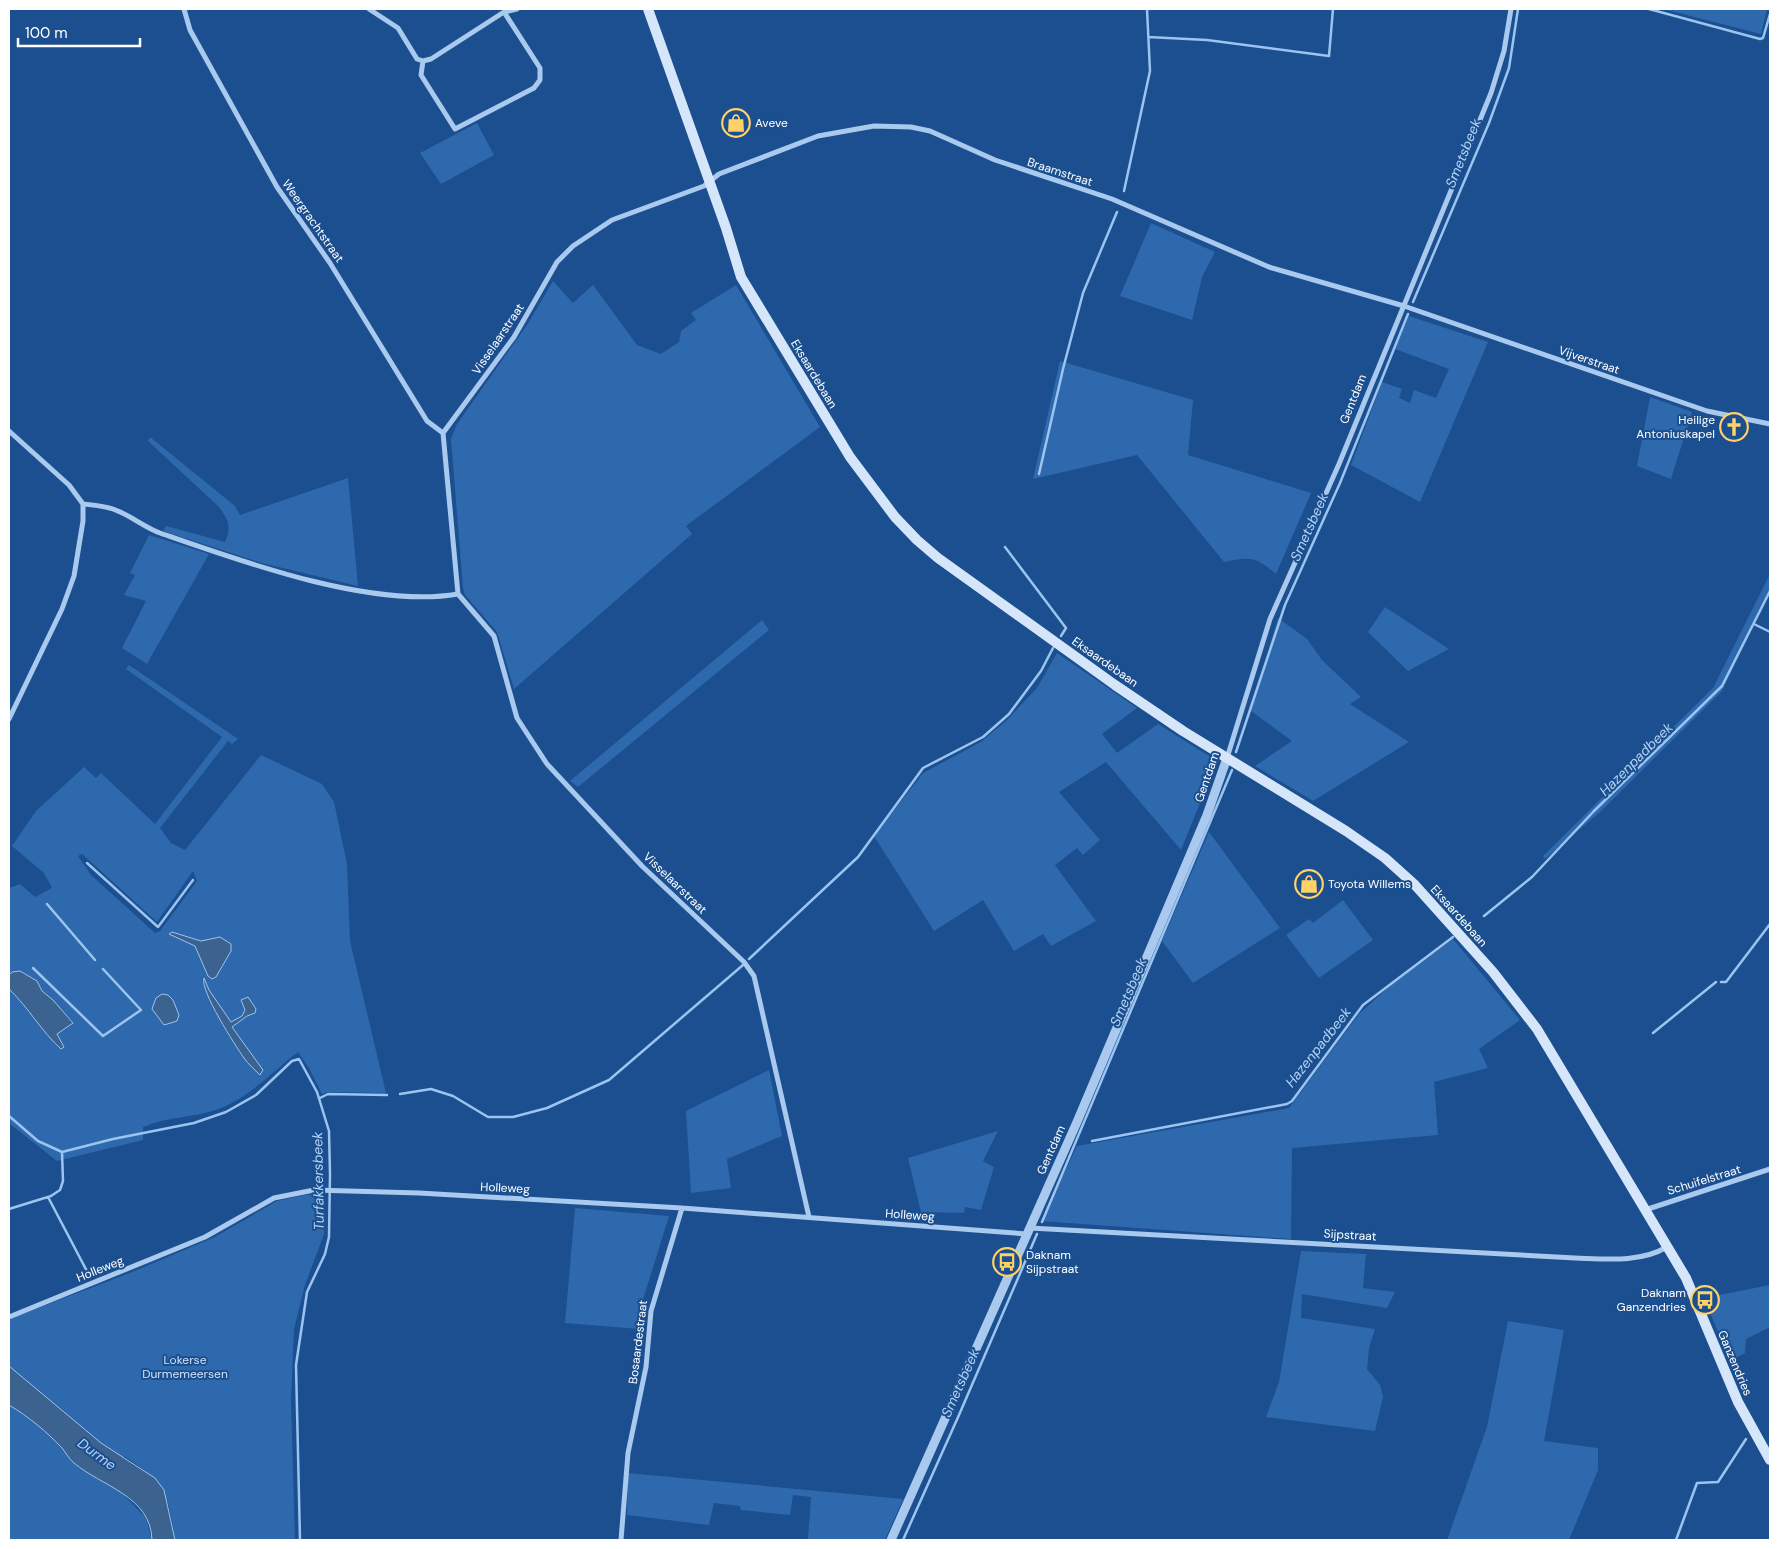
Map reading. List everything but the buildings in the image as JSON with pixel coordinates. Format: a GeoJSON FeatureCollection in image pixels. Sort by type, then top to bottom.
{"type":"FeatureCollection","features":[{"type":"Feature","properties":{"kind":"main road","name":"Eksaardebaan"},"geometry":{"type":"LineString","coordinates":[[648,9],[710,182],[741,277],[750,295],[850,458],[895,517],[917,540],[954,570],[1131,696],[1226,758],[1365,844],[1416,885],[1503,985],[1537,1029],[1667,1247]]}},
{"type":"Feature","properties":{"kind":"main road","name":"Ganzendries"},"geometry":{"type":"LineString","coordinates":[[1667,1247],[1686,1278],[1738,1402],[1770,1460]]}},
{"type":"Feature","properties":{"kind":"street","name":"Weergrachtstraat"},"geometry":{"type":"LineString","coordinates":[[184,9],[193,37],[276,187],[330,263],[427,421],[443,433]]}},
{"type":"Feature","properties":{"kind":"street"},"geometry":{"type":"LineString","coordinates":[[370,9],[398,28],[418,59],[423,61],[432,59],[504,12],[517,9]]}},
{"type":"Feature","properties":{"kind":"street","name":"Gentdam"},"geometry":{"type":"LineString","coordinates":[[891,1540],[1029,1231],[1207,815],[1270,619],[1339,464],[1491,94],[1504,51],[1511,9]]}},
{"type":"Feature","properties":{"kind":"street"},"geometry":{"type":"LineString","coordinates":[[423,61],[421,75],[455,129],[534,88],[540,80],[540,68],[504,12]]}},
{"type":"Feature","properties":{"kind":"street","name":"Braamstraat"},"geometry":{"type":"LineString","coordinates":[[710,182],[718,174],[829,133],[874,126],[921,129],[936,133],[995,160],[1112,199],[1255,262],[1404,306]]}},
{"type":"Feature","properties":{"kind":"street","name":"Visselaarstraat"},"geometry":{"type":"LineString","coordinates":[[443,433],[514,337],[557,262],[573,246],[612,220],[704,186],[710,182]]}},
{"type":"Feature","properties":{"kind":"street","name":"Vijverstraat"},"geometry":{"type":"LineString","coordinates":[[1404,306],[1707,411],[1770,424]]}},
{"type":"Feature","properties":{"kind":"street"},"geometry":{"type":"LineString","coordinates":[[9,431],[69,484],[83,504],[83,521],[74,576],[62,610],[9,719]]}},
{"type":"Feature","properties":{"kind":"street"},"geometry":{"type":"LineString","coordinates":[[83,504],[113,509],[158,532],[305,579],[389,594],[435,598],[458,594],[443,433]]}},
{"type":"Feature","properties":{"kind":"street","name":"Visselaarstraat"},"geometry":{"type":"LineString","coordinates":[[458,594],[494,636],[517,718],[546,764],[642,866],[744,962],[754,976],[808,1217]]}},
{"type":"Feature","properties":{"kind":"street","name":"Schuifelstraat"},"geometry":{"type":"LineString","coordinates":[[1644,1210],[1770,1169]]}},
{"type":"Feature","properties":{"kind":"street","name":"Holleweg"},"geometry":{"type":"LineString","coordinates":[[9,1317],[205,1237],[274,1198],[322,1190],[682,1208],[1029,1231]]}},
{"type":"Feature","properties":{"kind":"street","name":"Bosaardestraat"},"geometry":{"type":"LineString","coordinates":[[621,1540],[628,1453],[646,1366],[650,1311],[682,1208]]}},
{"type":"Feature","properties":{"kind":"street","name":"Sijpstraat"},"geometry":{"type":"LineString","coordinates":[[1029,1231],[1581,1258],[1626,1259],[1653,1254],[1667,1247]]}},
{"type":"Feature","properties":{"kind":"green space"},"geometry":{"type":"Polygon","coordinates":[[[1663,9],[1767,9],[1761,34],[1663,9]]]}},
{"type":"Feature","properties":{"kind":"green space"},"geometry":{"type":"Polygon","coordinates":[[[477,123],[494,155],[441,184],[420,153],[477,123]]]}},
{"type":"Feature","properties":{"kind":"green space"},"geometry":{"type":"Polygon","coordinates":[[[1151,223],[1215,252],[1202,277],[1192,320],[1120,296],[1151,223]]]}},
{"type":"Feature","properties":{"kind":"green space"},"geometry":{"type":"Polygon","coordinates":[[[553,281],[573,303],[593,285],[637,345],[661,354],[679,342],[681,331],[696,320],[691,313],[736,285],[820,427],[686,526],[692,534],[514,689],[497,632],[465,595],[463,588],[451,439],[457,424],[527,325],[553,281]]]}},
{"type":"Feature","properties":{"kind":"green space"},"geometry":{"type":"Polygon","coordinates":[[[1409,316],[1488,342],[1420,502],[1351,465],[1382,382],[1402,389],[1399,398],[1410,403],[1414,390],[1436,398],[1449,369],[1395,349],[1409,316]]]}},
{"type":"Feature","properties":{"kind":"green space"},"geometry":{"type":"Polygon","coordinates":[[[1060,361],[1193,400],[1188,455],[1311,493],[1276,574],[1263,564],[1252,559],[1224,562],[1137,455],[1033,479],[1060,361]]]}},
{"type":"Feature","properties":{"kind":"green space"},"geometry":{"type":"Polygon","coordinates":[[[1650,397],[1692,412],[1671,479],[1637,466],[1650,397]]]}},
{"type":"Feature","properties":{"kind":"green space"},"geometry":{"type":"Polygon","coordinates":[[[150,437],[235,506],[240,515],[348,478],[358,586],[262,563],[163,531],[166,526],[225,542],[229,527],[225,515],[219,507],[148,441],[150,437]]]}},
{"type":"Feature","properties":{"kind":"green space"},"geometry":{"type":"Polygon","coordinates":[[[149,535],[209,554],[147,664],[122,648],[146,601],[124,595],[135,575],[130,573],[149,535]]]}},
{"type":"Feature","properties":{"kind":"green space"},"geometry":{"type":"Polygon","coordinates":[[[1770,574],[1770,591],[1722,691],[1601,811],[1545,859],[1543,856],[1713,688],[1770,574]]]}},
{"type":"Feature","properties":{"kind":"green space"},"geometry":{"type":"Polygon","coordinates":[[[1385,607],[1449,649],[1408,671],[1368,632],[1385,607]]]}},
{"type":"Feature","properties":{"kind":"green space"},"geometry":{"type":"Polygon","coordinates":[[[1278,618],[1307,639],[1322,660],[1361,697],[1350,704],[1409,742],[1313,801],[1255,766],[1292,741],[1251,711],[1278,618]]]}},
{"type":"Feature","properties":{"kind":"green space"},"geometry":{"type":"Polygon","coordinates":[[[762,620],[769,630],[578,787],[570,781],[762,620]]]}},
{"type":"Feature","properties":{"kind":"green space"},"geometry":{"type":"Polygon","coordinates":[[[1057,653],[1137,708],[1102,734],[1117,753],[1158,724],[1217,761],[1181,850],[1106,762],[1059,792],[1100,840],[1083,855],[1077,848],[1055,865],[1096,921],[1051,946],[1043,934],[1014,951],[983,900],[934,931],[874,836],[923,773],[981,742],[1006,721],[1037,688],[1057,653]]]}},
{"type":"Feature","properties":{"kind":"green space"},"geometry":{"type":"Polygon","coordinates":[[[129,665],[238,739],[232,744],[228,741],[160,828],[171,843],[185,850],[261,755],[322,784],[334,802],[347,864],[350,941],[386,1093],[328,1092],[322,1094],[309,1068],[298,1052],[252,1090],[232,1103],[202,1114],[162,1121],[143,1127],[143,1140],[57,1161],[9,1123],[9,989],[61,1049],[63,1047],[57,1034],[73,1022],[42,991],[37,981],[20,971],[12,972],[9,975],[9,888],[20,884],[35,897],[52,888],[44,873],[12,846],[36,811],[84,767],[96,778],[101,773],[155,824],[222,737],[126,669],[129,665]],[[82,854],[78,856],[91,875],[155,933],[160,931],[197,881],[193,871],[157,922],[82,854]]]}},
{"type":"Feature","properties":{"kind":"green space"},"geometry":{"type":"Polygon","coordinates":[[[1209,832],[1280,928],[1193,983],[1162,941],[1209,832]]]}},
{"type":"Feature","properties":{"kind":"green space"},"geometry":{"type":"Polygon","coordinates":[[[1343,900],[1373,940],[1319,978],[1286,935],[1309,919],[1313,923],[1343,900]]]}},
{"type":"Feature","properties":{"kind":"green space"},"geometry":{"type":"Polygon","coordinates":[[[1453,939],[1520,1020],[1479,1049],[1488,1068],[1434,1082],[1438,1135],[1292,1148],[1291,1239],[1041,1221],[1077,1146],[1289,1108],[1359,1014],[1391,985],[1453,939]]]}},
{"type":"Feature","properties":{"kind":"green space"},"geometry":{"type":"Polygon","coordinates":[[[769,1070],[782,1136],[727,1159],[731,1188],[691,1193],[686,1111],[769,1070]]]}},
{"type":"Feature","properties":{"kind":"green space"},"geometry":{"type":"Polygon","coordinates":[[[998,1131],[983,1161],[994,1167],[981,1210],[965,1207],[964,1213],[921,1212],[908,1158],[998,1131]]]}},
{"type":"Feature","properties":{"kind":"green space","name":"Lokerse Durmemeersen"},"geometry":{"type":"Polygon","coordinates":[[[325,1194],[324,1234],[305,1285],[294,1329],[291,1400],[295,1540],[175,1540],[170,1511],[162,1490],[148,1473],[124,1456],[119,1490],[146,1518],[152,1540],[9,1540],[9,1319],[130,1273],[215,1237],[277,1201],[305,1195],[325,1194]]]}},
{"type":"Feature","properties":{"kind":"green space"},"geometry":{"type":"Polygon","coordinates":[[[575,1208],[669,1216],[642,1303],[639,1329],[565,1323],[575,1208]]]}},
{"type":"Feature","properties":{"kind":"green space"},"geometry":{"type":"Polygon","coordinates":[[[1301,1251],[1366,1254],[1363,1288],[1395,1292],[1387,1308],[1302,1294],[1301,1318],[1375,1329],[1369,1348],[1367,1369],[1380,1385],[1383,1397],[1375,1431],[1266,1417],[1279,1382],[1301,1251]]]}},
{"type":"Feature","properties":{"kind":"green space"},"geometry":{"type":"Polygon","coordinates":[[[1770,1285],[1770,1327],[1746,1339],[1745,1353],[1730,1361],[1704,1298],[1770,1285]]]}},
{"type":"Feature","properties":{"kind":"green space"},"geometry":{"type":"Polygon","coordinates":[[[1508,1321],[1564,1330],[1544,1441],[1598,1448],[1598,1470],[1569,1540],[1447,1540],[1487,1427],[1508,1321]]]}},
{"type":"Feature","properties":{"kind":"green space"},"geometry":{"type":"Polygon","coordinates":[[[628,1473],[903,1499],[885,1540],[818,1540],[808,1539],[811,1497],[793,1495],[790,1515],[741,1510],[740,1506],[714,1503],[709,1525],[627,1515],[628,1473]]]}},
{"type":"Feature","properties":{"kind":"water"},"geometry":{"type":"Polygon","coordinates":[[[172,932],[201,941],[220,937],[231,944],[231,951],[216,977],[212,979],[208,976],[195,946],[169,934],[172,932]]]}},
{"type":"Feature","properties":{"kind":"water"},"geometry":{"type":"Polygon","coordinates":[[[20,971],[37,981],[42,991],[53,1000],[73,1023],[57,1034],[64,1047],[61,1049],[9,989],[9,975],[12,972],[20,971]]]}},
{"type":"Feature","properties":{"kind":"water"},"geometry":{"type":"Polygon","coordinates":[[[204,978],[209,990],[231,1022],[242,1016],[245,1010],[241,1000],[248,997],[256,1009],[255,1013],[247,1016],[232,1027],[263,1070],[260,1075],[244,1058],[219,1018],[207,994],[204,978]]]}},
{"type":"Feature","properties":{"kind":"water"},"geometry":{"type":"Polygon","coordinates":[[[162,994],[168,995],[173,1000],[179,1015],[177,1021],[164,1025],[152,1009],[156,998],[162,994]]]}},
{"type":"Feature","properties":{"kind":"water","name":"Durme"},"geometry":{"type":"Polygon","coordinates":[[[9,1366],[101,1443],[155,1478],[164,1490],[175,1540],[152,1540],[149,1525],[143,1513],[134,1502],[74,1463],[62,1448],[43,1430],[9,1405],[9,1366]]]}},
{"type":"Feature","properties":{"kind":"waterway"},"geometry":{"type":"LineString","coordinates":[[1124,191],[1150,71],[1147,9]]}},
{"type":"Feature","properties":{"kind":"waterway"},"geometry":{"type":"LineString","coordinates":[[1148,37],[1207,40],[1329,56],[1333,9]]}},
{"type":"Feature","properties":{"kind":"waterway","name":"Smetsbeek"},"geometry":{"type":"LineString","coordinates":[[1413,302],[1489,123],[1509,68],[1518,9]]}},
{"type":"Feature","properties":{"kind":"waterway","name":"Smetsbeek"},"geometry":{"type":"LineString","coordinates":[[1649,9],[1760,39],[1763,38],[1770,14]]}},
{"type":"Feature","properties":{"kind":"waterway"},"geometry":{"type":"LineString","coordinates":[[1039,474],[1083,293],[1117,212]]}},
{"type":"Feature","properties":{"kind":"waterway","name":"Smetsbeek"},"geometry":{"type":"LineString","coordinates":[[1236,752],[1285,605],[1340,483],[1408,314]]}},
{"type":"Feature","properties":{"kind":"waterway"},"geometry":{"type":"LineString","coordinates":[[1005,547],[1066,628],[1061,636]]}},
{"type":"Feature","properties":{"kind":"waterway","name":"Hazenpadbeek"},"geometry":{"type":"LineString","coordinates":[[1484,916],[1532,877],[1594,811],[1722,686],[1770,591]]}},
{"type":"Feature","properties":{"kind":"waterway"},"geometry":{"type":"LineString","coordinates":[[1754,624],[1770,632]]}},
{"type":"Feature","properties":{"kind":"waterway"},"geometry":{"type":"LineString","coordinates":[[749,959],[858,857],[923,768],[983,737],[1009,714],[1041,671],[1053,648]]}},
{"type":"Feature","properties":{"kind":"waterway","name":"Smetsbeek"},"geometry":{"type":"LineString","coordinates":[[1042,1222],[1232,770]]}},
{"type":"Feature","properties":{"kind":"waterway"},"geometry":{"type":"LineString","coordinates":[[87,863],[158,927],[193,880]]}},
{"type":"Feature","properties":{"kind":"waterway"},"geometry":{"type":"LineString","coordinates":[[47,904],[95,960]]}},
{"type":"Feature","properties":{"kind":"waterway"},"geometry":{"type":"LineString","coordinates":[[1721,982],[1726,982],[1770,924]]}},
{"type":"Feature","properties":{"kind":"waterway","name":"Hazenpadbeek"},"geometry":{"type":"LineString","coordinates":[[1092,1141],[1287,1104],[1292,1101],[1363,1005],[1453,937]]}},
{"type":"Feature","properties":{"kind":"waterway"},"geometry":{"type":"LineString","coordinates":[[400,1094],[431,1089],[453,1096],[488,1117],[513,1117],[547,1108],[609,1080],[743,965]]}},
{"type":"Feature","properties":{"kind":"waterway"},"geometry":{"type":"LineString","coordinates":[[33,968],[103,1036],[141,1010],[103,969]]}},
{"type":"Feature","properties":{"kind":"waterway"},"geometry":{"type":"LineString","coordinates":[[1653,1033],[1716,982]]}},
{"type":"Feature","properties":{"kind":"waterway","name":"Turfakkersbeek"},"geometry":{"type":"LineString","coordinates":[[9,1116],[38,1141],[62,1152],[113,1139],[194,1123],[226,1112],[256,1095],[292,1061],[299,1059],[317,1092],[329,1131],[330,1174],[329,1237],[325,1254],[307,1292],[296,1365],[300,1540]]}},
{"type":"Feature","properties":{"kind":"waterway"},"geometry":{"type":"LineString","coordinates":[[320,1098],[328,1094],[387,1095]]}},
{"type":"Feature","properties":{"kind":"waterway"},"geometry":{"type":"LineString","coordinates":[[9,1209],[51,1196],[60,1190],[63,1181],[62,1152]]}},
{"type":"Feature","properties":{"kind":"waterway"},"geometry":{"type":"LineString","coordinates":[[48,1197],[90,1277]]}},
{"type":"Feature","properties":{"kind":"waterway","name":"Smetsbeek"},"geometry":{"type":"LineString","coordinates":[[903,1540],[1037,1234]]}},
{"type":"Feature","properties":{"kind":"waterway"},"geometry":{"type":"LineString","coordinates":[[1676,1540],[1697,1483],[1718,1482],[1746,1439]]}},
{"type":"Feature","properties":{"kind":"place","name":"Aveve"},"geometry":{"type":"Point","coordinates":[736,123]}},
{"type":"Feature","properties":{"kind":"place","name":"Heilige Antoniuskapel"},"geometry":{"type":"Point","coordinates":[1734,427]}},
{"type":"Feature","properties":{"kind":"place","name":"Toyota Willems"},"geometry":{"type":"Point","coordinates":[1309,884]}},
{"type":"Feature","properties":{"kind":"place","name":"Daknam Sijpstraat"},"geometry":{"type":"Point","coordinates":[1007,1262]}},
{"type":"Feature","properties":{"kind":"place","name":"Daknam Ganzendries"},"geometry":{"type":"Point","coordinates":[1705,1300]}}]}
